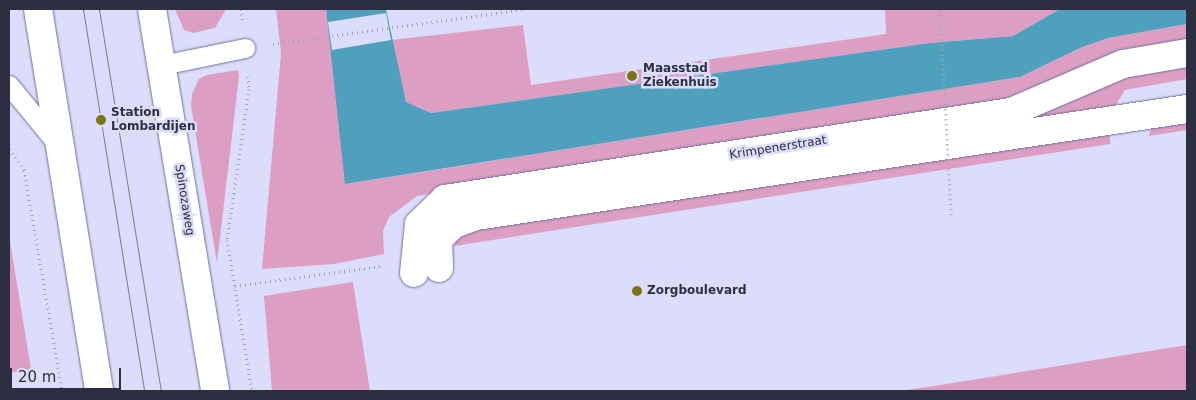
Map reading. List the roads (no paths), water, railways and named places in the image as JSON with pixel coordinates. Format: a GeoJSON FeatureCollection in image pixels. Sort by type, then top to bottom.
{"type":"FeatureCollection","features":[{"type":"Feature","properties":{"kind":"street"},"geometry":{"type":"LineString","coordinates":[[38,9],[99,391]]}},
{"type":"Feature","properties":{"kind":"street","name":"Spinozaweg"},"geometry":{"type":"LineString","coordinates":[[152,9],[215,391]]}},
{"type":"Feature","properties":{"kind":"street","name":"Krimpenerstraat"},"geometry":{"type":"LineString","coordinates":[[1187,53],[1123,64],[1011,112],[444,200],[423,216],[419,224],[427,271],[441,236],[454,224],[476,216],[1187,109]]}},
{"type":"Feature","properties":{"kind":"lane"},"geometry":{"type":"LineString","coordinates":[[162,66],[245,48]]}},
{"type":"Feature","properties":{"kind":"lane"},"geometry":{"type":"LineString","coordinates":[[9,85],[60,146]]}},
{"type":"Feature","properties":{"kind":"water"},"geometry":{"type":"Polygon","coordinates":[[[326,9],[386,9],[406,102],[431,113],[930,43],[1013,36],[1060,9],[1187,9],[1187,24],[1108,38],[1080,48],[1020,77],[345,184],[326,9]]]}},
{"type":"Feature","properties":{"kind":"tram line"},"geometry":{"type":"LineString","coordinates":[[83,9],[144,391]]}},
{"type":"Feature","properties":{"kind":"tram line"},"geometry":{"type":"LineString","coordinates":[[99,9],[161,391]]}},
{"type":"Feature","properties":{"kind":"place","name":"Maasstad Ziekenhuis"},"geometry":{"type":"Point","coordinates":[632,76]}},
{"type":"Feature","properties":{"kind":"place","name":"Station Lombardijen"},"geometry":{"type":"Point","coordinates":[101,120]}},
{"type":"Feature","properties":{"kind":"place","name":"Zorgboulevard"},"geometry":{"type":"Point","coordinates":[637,291]}}]}
